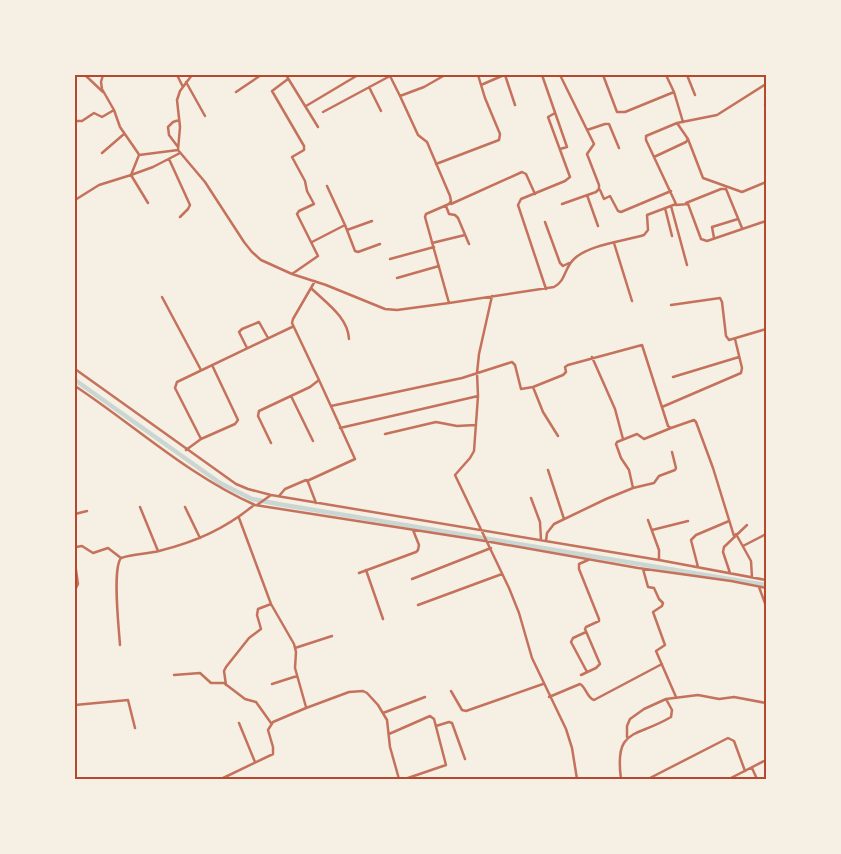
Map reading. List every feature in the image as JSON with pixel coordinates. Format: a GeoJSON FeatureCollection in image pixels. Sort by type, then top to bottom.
{"type":"FeatureCollection","features":[{"type":"Feature","properties":{"kind":"street"},"geometry":{"type":"LineString","coordinates":[[85,75],[105,95]]}},
{"type":"Feature","properties":{"kind":"street"},"geometry":{"type":"LineString","coordinates":[[104,75],[101,82],[102,89],[114,110],[124,134],[140,155]]}},
{"type":"Feature","properties":{"kind":"street"},"geometry":{"type":"LineString","coordinates":[[177,75],[183,87]]}},
{"type":"Feature","properties":{"kind":"street"},"geometry":{"type":"LineString","coordinates":[[75,200],[99,185],[145,171],[170,159],[179,150],[177,100],[186,82],[192,75]]}},
{"type":"Feature","properties":{"kind":"street"},"geometry":{"type":"LineString","coordinates":[[236,92],[261,75]]}},
{"type":"Feature","properties":{"kind":"street"},"geometry":{"type":"LineString","coordinates":[[306,106],[358,75]]}},
{"type":"Feature","properties":{"kind":"street"},"geometry":{"type":"LineString","coordinates":[[400,96],[424,87],[445,75]]}},
{"type":"Feature","properties":{"kind":"street"},"geometry":{"type":"LineString","coordinates":[[436,164],[499,140],[500,134],[478,75]]}},
{"type":"Feature","properties":{"kind":"street"},"geometry":{"type":"LineString","coordinates":[[481,85],[504,75],[515,104]]}},
{"type":"Feature","properties":{"kind":"street"},"geometry":{"type":"LineString","coordinates":[[542,75],[567,147],[560,149]]}},
{"type":"Feature","properties":{"kind":"street"},"geometry":{"type":"LineString","coordinates":[[560,75],[594,144],[586,154],[604,199],[610,196],[618,211],[621,212],[670,191]]}},
{"type":"Feature","properties":{"kind":"street"},"geometry":{"type":"LineString","coordinates":[[603,75],[615,109],[620,112],[625,112],[674,92]]}},
{"type":"Feature","properties":{"kind":"street"},"geometry":{"type":"LineString","coordinates":[[666,75],[674,92],[683,122]]}},
{"type":"Feature","properties":{"kind":"street"},"geometry":{"type":"LineString","coordinates":[[687,75],[695,95]]}},
{"type":"Feature","properties":{"kind":"street"},"geometry":{"type":"LineString","coordinates":[[292,274],[316,258],[318,252],[297,212],[314,204],[307,190],[306,181],[292,157],[304,150],[304,146],[272,91],[287,76],[318,127]]}},
{"type":"Feature","properties":{"kind":"street"},"geometry":{"type":"LineString","coordinates":[[323,112],[390,76],[418,135],[427,142],[450,196],[449,214],[455,215],[458,218],[469,244]]}},
{"type":"Feature","properties":{"kind":"street"},"geometry":{"type":"LineString","coordinates":[[186,82],[205,116]]}},
{"type":"Feature","properties":{"kind":"street"},"geometry":{"type":"LineString","coordinates":[[676,205],[646,140],[646,136],[677,123],[717,115],[766,84]]}},
{"type":"Feature","properties":{"kind":"street"},"geometry":{"type":"LineString","coordinates":[[369,87],[381,111]]}},
{"type":"Feature","properties":{"kind":"street"},"geometry":{"type":"LineString","coordinates":[[75,121],[82,121],[94,112],[102,117],[114,110]]}},
{"type":"Feature","properties":{"kind":"street"},"geometry":{"type":"LineString","coordinates":[[546,289],[518,205],[521,199],[565,181],[570,177],[548,117],[555,113]]}},
{"type":"Feature","properties":{"kind":"street"},"geometry":{"type":"LineString","coordinates":[[179,120],[170,125],[168,131],[179,150],[205,182],[252,252],[261,260],[292,274],[315,281],[385,309],[397,310],[546,289],[559,285],[563,281],[570,263]]}},
{"type":"Feature","properties":{"kind":"street"},"geometry":{"type":"LineString","coordinates":[[677,123],[688,139],[703,178],[742,192],[766,182]]}},
{"type":"Feature","properties":{"kind":"street"},"geometry":{"type":"LineString","coordinates":[[587,130],[609,124],[619,148]]}},
{"type":"Feature","properties":{"kind":"street"},"geometry":{"type":"LineString","coordinates":[[102,153],[124,134]]}},
{"type":"Feature","properties":{"kind":"street"},"geometry":{"type":"LineString","coordinates":[[654,157],[684,144],[688,139]]}},
{"type":"Feature","properties":{"kind":"street"},"geometry":{"type":"LineString","coordinates":[[140,155],[179,150]]}},
{"type":"Feature","properties":{"kind":"street"},"geometry":{"type":"LineString","coordinates":[[131,174],[140,155]]}},
{"type":"Feature","properties":{"kind":"street"},"geometry":{"type":"LineString","coordinates":[[170,159],[190,205],[180,217]]}},
{"type":"Feature","properties":{"kind":"street"},"geometry":{"type":"LineString","coordinates":[[449,303],[426,222],[426,214],[522,172],[526,174],[535,194]]}},
{"type":"Feature","properties":{"kind":"street"},"geometry":{"type":"LineString","coordinates":[[131,174],[148,203]]}},
{"type":"Feature","properties":{"kind":"street"},"geometry":{"type":"LineString","coordinates":[[327,186],[356,252],[380,244]]}},
{"type":"Feature","properties":{"kind":"street"},"geometry":{"type":"LineString","coordinates":[[545,222],[560,263],[563,266],[584,252],[644,235],[648,230],[647,215],[724,188],[727,191],[742,228]]}},
{"type":"Feature","properties":{"kind":"street"},"geometry":{"type":"LineString","coordinates":[[562,204],[599,189]]}},
{"type":"Feature","properties":{"kind":"street"},"geometry":{"type":"LineString","coordinates":[[587,195],[598,226]]}},
{"type":"Feature","properties":{"kind":"street"},"geometry":{"type":"LineString","coordinates":[[685,203],[690,208],[701,239],[707,242],[766,221]]}},
{"type":"Feature","properties":{"kind":"street"},"geometry":{"type":"LineString","coordinates":[[671,206],[687,265]]}},
{"type":"Feature","properties":{"kind":"street"},"geometry":{"type":"LineString","coordinates":[[665,208],[672,236]]}},
{"type":"Feature","properties":{"kind":"street"},"geometry":{"type":"LineString","coordinates":[[714,239],[712,227],[738,218]]}},
{"type":"Feature","properties":{"kind":"street"},"geometry":{"type":"LineString","coordinates":[[347,230],[372,221]]}},
{"type":"Feature","properties":{"kind":"street"},"geometry":{"type":"LineString","coordinates":[[312,242],[345,225]]}},
{"type":"Feature","properties":{"kind":"street"},"geometry":{"type":"LineString","coordinates":[[432,243],[465,235]]}},
{"type":"Feature","properties":{"kind":"street"},"geometry":{"type":"LineString","coordinates":[[614,243],[632,301]]}},
{"type":"Feature","properties":{"kind":"street"},"geometry":{"type":"LineString","coordinates":[[390,259],[434,247]]}},
{"type":"Feature","properties":{"kind":"street"},"geometry":{"type":"LineString","coordinates":[[397,278],[439,266]]}},
{"type":"Feature","properties":{"kind":"street"},"geometry":{"type":"LineString","coordinates":[[279,496],[285,489],[355,459],[319,380],[292,327],[293,318],[315,281]]}},
{"type":"Feature","properties":{"kind":"street"},"geometry":{"type":"LineString","coordinates":[[311,288],[343,320],[349,339]]}},
{"type":"Feature","properties":{"kind":"street"},"geometry":{"type":"LineString","coordinates":[[492,296],[479,354],[477,373],[478,396],[473,454],[455,475],[485,541],[491,548],[519,613],[527,644],[543,684],[570,740],[577,779]]}},
{"type":"Feature","properties":{"kind":"street"},"geometry":{"type":"LineString","coordinates":[[162,297],[201,370]]}},
{"type":"Feature","properties":{"kind":"street"},"geometry":{"type":"LineString","coordinates":[[671,305],[720,298],[726,336],[729,340],[766,329]]}},
{"type":"Feature","properties":{"kind":"street"},"geometry":{"type":"LineString","coordinates":[[247,348],[239,332],[242,328],[259,322],[268,338]]}},
{"type":"Feature","properties":{"kind":"street"},"geometry":{"type":"LineString","coordinates":[[201,439],[175,385],[201,370],[292,327]]}},
{"type":"Feature","properties":{"kind":"street"},"geometry":{"type":"LineString","coordinates":[[662,408],[741,373],[742,368],[735,339]]}},
{"type":"Feature","properties":{"kind":"street"},"geometry":{"type":"LineString","coordinates":[[331,406],[462,378],[512,362],[515,365],[521,389],[562,375],[566,372],[565,367],[568,365],[642,345],[668,426],[671,428]]}},
{"type":"Feature","properties":{"kind":"street"},"geometry":{"type":"LineString","coordinates":[[673,377],[739,357]]}},
{"type":"Feature","properties":{"kind":"street"},"geometry":{"type":"LineString","coordinates":[[592,358],[615,409],[622,439]]}},
{"type":"Feature","properties":{"kind":"street"},"geometry":{"type":"LineString","coordinates":[[186,450],[201,439],[238,420],[212,365]]}},
{"type":"Feature","properties":{"kind":"street"},"geometry":{"type":"LineString","coordinates":[[75,369],[186,450],[248,490],[270,496],[316,502],[730,572],[766,580]]}},
{"type":"Feature","properties":{"kind":"street"},"geometry":{"type":"LineString","coordinates":[[271,443],[258,416],[259,411],[310,387],[319,380]]}},
{"type":"Feature","properties":{"kind":"street"},"geometry":{"type":"LineString","coordinates":[[75,386],[181,462],[236,497],[257,504],[766,588]]}},
{"type":"Feature","properties":{"kind":"street"},"geometry":{"type":"LineString","coordinates":[[533,386],[542,412],[558,436]]}},
{"type":"Feature","properties":{"kind":"street"},"geometry":{"type":"LineString","coordinates":[[292,396],[313,441]]}},
{"type":"Feature","properties":{"kind":"street"},"geometry":{"type":"LineString","coordinates":[[340,428],[478,396]]}},
{"type":"Feature","properties":{"kind":"street"},"geometry":{"type":"LineString","coordinates":[[633,488],[629,470],[621,458],[617,442],[637,434],[644,439],[695,420],[713,468],[729,521],[751,561],[752,577]]}},
{"type":"Feature","properties":{"kind":"street"},"geometry":{"type":"LineString","coordinates":[[385,434],[436,422],[457,426],[475,425]]}},
{"type":"Feature","properties":{"kind":"street"},"geometry":{"type":"LineString","coordinates":[[546,541],[548,530],[554,524],[592,504],[654,482],[659,476],[675,470],[672,452]]}},
{"type":"Feature","properties":{"kind":"street"},"geometry":{"type":"LineString","coordinates":[[548,470],[564,519]]}},
{"type":"Feature","properties":{"kind":"street"},"geometry":{"type":"LineString","coordinates":[[307,481],[316,502]]}},
{"type":"Feature","properties":{"kind":"street"},"geometry":{"type":"LineString","coordinates":[[120,645],[117,573],[118,561],[121,558],[158,551],[200,538],[239,518],[270,496]]}},
{"type":"Feature","properties":{"kind":"street"},"geometry":{"type":"LineString","coordinates":[[531,498],[540,522],[541,540]]}},
{"type":"Feature","properties":{"kind":"street"},"geometry":{"type":"LineString","coordinates":[[140,507],[158,551]]}},
{"type":"Feature","properties":{"kind":"street"},"geometry":{"type":"LineString","coordinates":[[185,507],[200,538]]}},
{"type":"Feature","properties":{"kind":"street"},"geometry":{"type":"LineString","coordinates":[[75,514],[87,511]]}},
{"type":"Feature","properties":{"kind":"street"},"geometry":{"type":"LineString","coordinates":[[239,518],[271,604],[295,648],[296,656],[294,663],[306,708]]}},
{"type":"Feature","properties":{"kind":"street"},"geometry":{"type":"LineString","coordinates":[[648,520],[659,550],[659,560]]}},
{"type":"Feature","properties":{"kind":"street"},"geometry":{"type":"LineString","coordinates":[[652,530],[688,521]]}},
{"type":"Feature","properties":{"kind":"street"},"geometry":{"type":"LineString","coordinates":[[698,567],[691,540],[696,535],[729,521]]}},
{"type":"Feature","properties":{"kind":"street"},"geometry":{"type":"LineString","coordinates":[[730,572],[723,552],[724,546],[747,525]]}},
{"type":"Feature","properties":{"kind":"street"},"geometry":{"type":"LineString","coordinates":[[359,573],[418,550],[419,545],[413,530]]}},
{"type":"Feature","properties":{"kind":"street"},"geometry":{"type":"LineString","coordinates":[[743,546],[766,534]]}},
{"type":"Feature","properties":{"kind":"street"},"geometry":{"type":"LineString","coordinates":[[75,548],[82,546],[93,553],[108,548],[121,558]]}},
{"type":"Feature","properties":{"kind":"street"},"geometry":{"type":"LineString","coordinates":[[412,579],[491,548]]}},
{"type":"Feature","properties":{"kind":"street"},"geometry":{"type":"LineString","coordinates":[[581,675],[600,664],[586,632],[586,627],[599,621],[599,619],[579,568],[579,564],[589,559]]}},
{"type":"Feature","properties":{"kind":"street"},"geometry":{"type":"LineString","coordinates":[[75,563],[78,584],[75,590]]}},
{"type":"Feature","properties":{"kind":"street"},"geometry":{"type":"LineString","coordinates":[[644,569],[648,587],[654,588],[663,603],[662,606],[653,612],[665,645],[656,651],[676,697]]}},
{"type":"Feature","properties":{"kind":"street"},"geometry":{"type":"LineString","coordinates":[[366,570],[384,619]]}},
{"type":"Feature","properties":{"kind":"street"},"geometry":{"type":"LineString","coordinates":[[418,605],[502,574]]}},
{"type":"Feature","properties":{"kind":"street"},"geometry":{"type":"LineString","coordinates":[[759,587],[766,606]]}},
{"type":"Feature","properties":{"kind":"street"},"geometry":{"type":"LineString","coordinates":[[226,685],[224,671],[226,667],[249,638],[261,629],[257,614],[258,609],[271,604]]}},
{"type":"Feature","properties":{"kind":"street"},"geometry":{"type":"LineString","coordinates":[[586,632],[573,638],[571,642],[587,672]]}},
{"type":"Feature","properties":{"kind":"street"},"geometry":{"type":"LineString","coordinates":[[295,648],[332,636]]}},
{"type":"Feature","properties":{"kind":"street"},"geometry":{"type":"LineString","coordinates":[[549,697],[580,684],[590,698],[594,700],[662,664]]}},
{"type":"Feature","properties":{"kind":"street"},"geometry":{"type":"LineString","coordinates":[[174,675],[200,673],[211,683],[226,685],[245,699],[256,702],[271,723]]}},
{"type":"Feature","properties":{"kind":"street"},"geometry":{"type":"LineString","coordinates":[[272,684],[297,676]]}},
{"type":"Feature","properties":{"kind":"street"},"geometry":{"type":"LineString","coordinates":[[451,690],[462,710],[466,711],[543,684]]}},
{"type":"Feature","properties":{"kind":"street"},"geometry":{"type":"LineString","coordinates":[[221,779],[273,754],[268,730],[271,723],[349,692],[363,691],[367,693],[387,720],[390,747],[399,779]]}},
{"type":"Feature","properties":{"kind":"street"},"geometry":{"type":"LineString","coordinates":[[627,737],[630,719],[644,709],[666,699],[698,695],[719,699],[734,697],[766,703]]}},
{"type":"Feature","properties":{"kind":"street"},"geometry":{"type":"LineString","coordinates":[[383,713],[425,697]]}},
{"type":"Feature","properties":{"kind":"street"},"geometry":{"type":"LineString","coordinates":[[621,779],[619,754],[621,745],[627,737],[671,717],[672,710],[666,699]]}},
{"type":"Feature","properties":{"kind":"street"},"geometry":{"type":"LineString","coordinates":[[75,705],[128,700],[134,728]]}},
{"type":"Feature","properties":{"kind":"street"},"geometry":{"type":"LineString","coordinates":[[389,734],[430,716],[433,717],[447,763],[446,765],[404,779]]}},
{"type":"Feature","properties":{"kind":"street"},"geometry":{"type":"LineString","coordinates":[[436,726],[452,722],[465,759]]}},
{"type":"Feature","properties":{"kind":"street"},"geometry":{"type":"LineString","coordinates":[[238,723],[255,762]]}},
{"type":"Feature","properties":{"kind":"street"},"geometry":{"type":"LineString","coordinates":[[648,779],[728,738],[733,739],[745,771]]}},
{"type":"Feature","properties":{"kind":"street"},"geometry":{"type":"LineString","coordinates":[[729,779],[766,760]]}},
{"type":"Feature","properties":{"kind":"street"},"geometry":{"type":"LineString","coordinates":[[752,768],[756,779]]}},
{"type":"Feature","properties":{"kind":"waterway"},"geometry":{"type":"LineString","coordinates":[[75,380],[220,483],[252,499],[766,585]]}}]}
